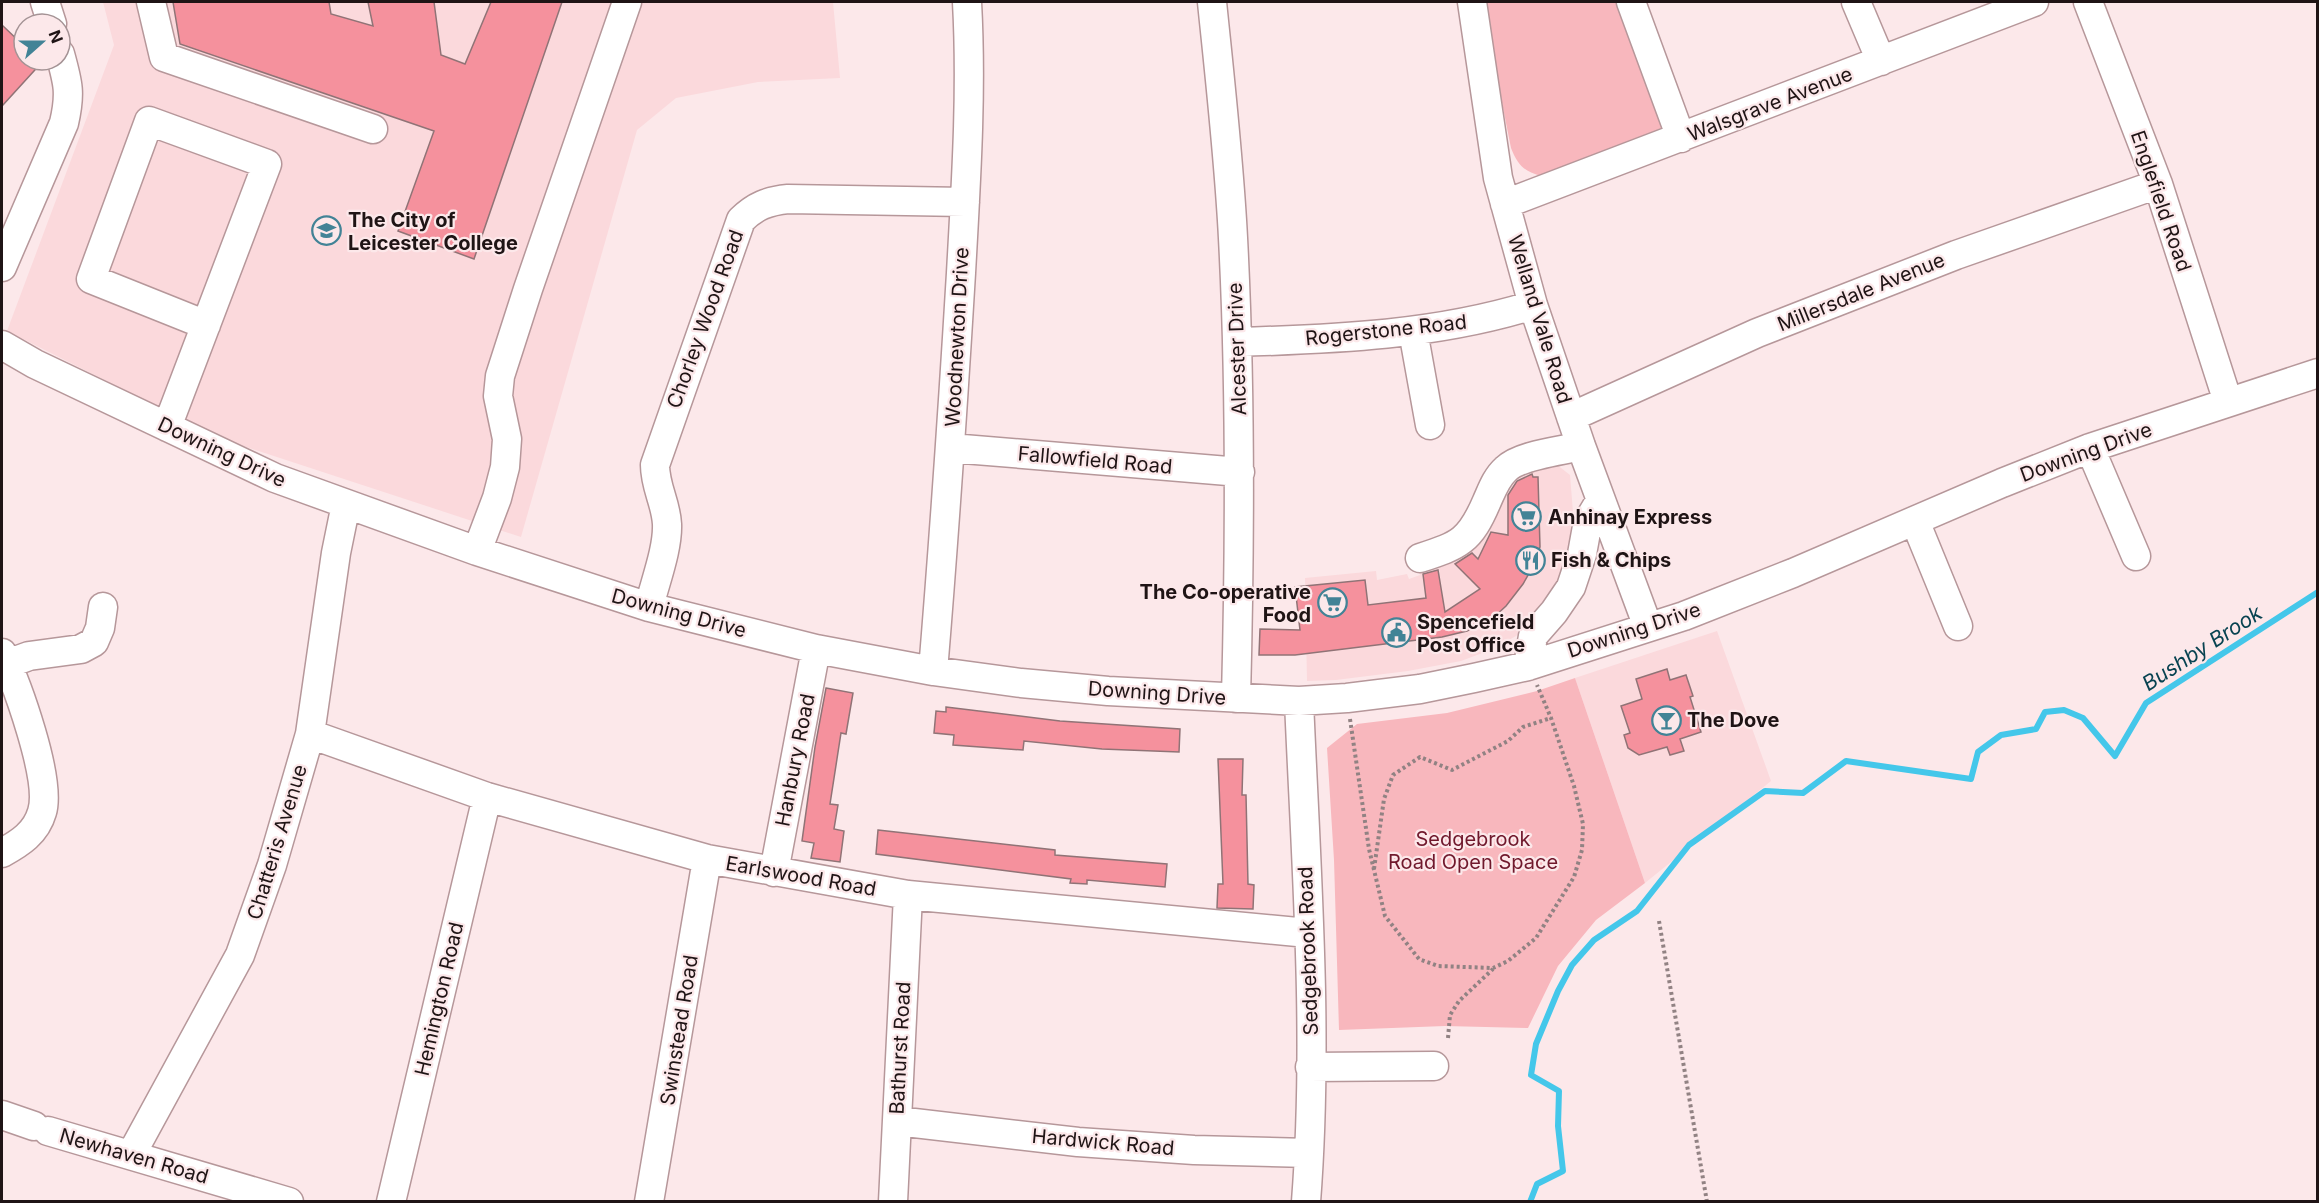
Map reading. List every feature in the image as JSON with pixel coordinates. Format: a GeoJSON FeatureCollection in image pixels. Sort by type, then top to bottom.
{"type":"FeatureCollection","features":[{"type":"Feature","properties":{"kind":"street"},"geometry":{"type":"LineString","coordinates":[[151,2],[164,57],[373,129]]}},
{"type":"Feature","properties":{"kind":"street"},"geometry":{"type":"LineString","coordinates":[[477,551],[506,467],[507,439],[498,396],[500,376],[627,2]]}},
{"type":"Feature","properties":{"kind":"street","name":"Woodnewton Drive"},"geometry":{"type":"LineString","coordinates":[[933,671],[951,448],[965,202],[970,46],[968,2]]}},
{"type":"Feature","properties":{"kind":"street","name":"Alcester Drive"},"geometry":{"type":"LineString","coordinates":[[1212,2],[1233,236],[1237,342],[1240,472],[1236,698]]}},
{"type":"Feature","properties":{"kind":"street","name":"Welland Vale Road"},"geometry":{"type":"LineString","coordinates":[[1472,2],[1498,178],[1533,305],[1600,501],[1648,627]]}},
{"type":"Feature","properties":{"kind":"street"},"geometry":{"type":"LineString","coordinates":[[1631,2],[1681,138]]}},
{"type":"Feature","properties":{"kind":"street"},"geometry":{"type":"LineString","coordinates":[[1856,2],[1881,61]]}},
{"type":"Feature","properties":{"kind":"street","name":"Walsgrave Avenue"},"geometry":{"type":"LineString","coordinates":[[1505,204],[2034,2]]}},
{"type":"Feature","properties":{"kind":"street","name":"Englefield Road"},"geometry":{"type":"LineString","coordinates":[[2088,2],[2158,184],[2228,402]]}},
{"type":"Feature","properties":{"kind":"street"},"geometry":{"type":"LineString","coordinates":[[2,267],[64,123],[69,100],[65,72]]}},
{"type":"Feature","properties":{"kind":"street"},"geometry":{"type":"LineString","coordinates":[[167,427],[206,325],[267,164],[149,121],[92,279],[206,325]]}},
{"type":"Feature","properties":{"kind":"street","name":"Millersdale Avenue"},"geometry":{"type":"LineString","coordinates":[[1571,417],[1756,333],[1956,255],[2158,184]]}},
{"type":"Feature","properties":{"kind":"street","name":"Chorley Wood Road"},"geometry":{"type":"LineString","coordinates":[[649,607],[665,543],[667,525],[665,509],[655,482],[655,465],[741,220],[752,209],[768,201],[788,199],[965,202]]}},
{"type":"Feature","properties":{"kind":"street","name":"Rogerstone Road"},"geometry":{"type":"LineString","coordinates":[[1237,342],[1334,339],[1413,331],[1501,315],[1533,305]]}},
{"type":"Feature","properties":{"kind":"street"},"geometry":{"type":"LineString","coordinates":[[1413,331],[1430,425]]}},
{"type":"Feature","properties":{"kind":"street","name":"Downing Drive"},"geometry":{"type":"LineString","coordinates":[[2,345],[35,364],[275,478],[477,551],[649,607],[816,649],[933,671],[1021,683],[1108,691],[1299,701],[1347,698],[1420,688],[1528,666],[1684,616],[2090,448],[2318,373]]}},
{"type":"Feature","properties":{"kind":"street"},"geometry":{"type":"LineString","coordinates":[[1420,558],[1459,543],[1470,533],[1479,519],[1496,480],[1507,468],[1524,460],[1581,446]]}},
{"type":"Feature","properties":{"kind":"street","name":"Fallowfield Road"},"geometry":{"type":"LineString","coordinates":[[951,448],[1240,472]]}},
{"type":"Feature","properties":{"kind":"street"},"geometry":{"type":"LineString","coordinates":[[2090,448],[2136,556]]}},
{"type":"Feature","properties":{"kind":"street"},"geometry":{"type":"LineString","coordinates":[[1528,666],[1533,636],[1554,612],[1571,587],[1582,554],[1588,521],[1600,501]]}},
{"type":"Feature","properties":{"kind":"street","name":"Chatteris Avenue"},"geometry":{"type":"LineString","coordinates":[[131,1155],[240,955],[272,865],[310,734],[336,553],[346,504]]}},
{"type":"Feature","properties":{"kind":"street"},"geometry":{"type":"LineString","coordinates":[[1915,520],[1958,626]]}},
{"type":"Feature","properties":{"kind":"street"},"geometry":{"type":"LineString","coordinates":[[2,853],[22,842],[35,828],[43,811],[45,789],[30,732],[4,658],[81,649],[94,642],[100,628],[103,607]]}},
{"type":"Feature","properties":{"kind":"street","name":"Hanbury Road"},"geometry":{"type":"LineString","coordinates":[[774,872],[816,649]]}},
{"type":"Feature","properties":{"kind":"street","name":"Sedgebrook Road"},"geometry":{"type":"LineString","coordinates":[[1299,701],[1308,933],[1310,1067],[1306,1202]]}},
{"type":"Feature","properties":{"kind":"street","name":"Earlswood Road"},"geometry":{"type":"LineString","coordinates":[[310,734],[487,797],[707,859],[908,895],[1308,933]]}},
{"type":"Feature","properties":{"kind":"street","name":"Hemington Road"},"geometry":{"type":"LineString","coordinates":[[391,1202],[487,797]]}},
{"type":"Feature","properties":{"kind":"street","name":"Swinstead Road"},"geometry":{"type":"LineString","coordinates":[[649,1202],[707,859]]}},
{"type":"Feature","properties":{"kind":"street","name":"Bathurst Road"},"geometry":{"type":"LineString","coordinates":[[893,1202],[908,895]]}},
{"type":"Feature","properties":{"kind":"street"},"geometry":{"type":"LineString","coordinates":[[1310,1067],[1434,1066]]}},
{"type":"Feature","properties":{"kind":"street","name":"Newhaven Road"},"geometry":{"type":"LineString","coordinates":[[2,1115],[41,1129],[289,1202]]}},
{"type":"Feature","properties":{"kind":"street","name":"Hardwick Road"},"geometry":{"type":"LineString","coordinates":[[897,1121],[1078,1142],[1194,1150],[1309,1153]]}},
{"type":"Feature","properties":{"kind":"path"},"geometry":{"type":"LineString","coordinates":[[1448,1038],[1450,1015],[1458,1001],[1493,968],[1508,961],[1536,938],[1574,877],[1582,850],[1582,824],[1574,786],[1551,718],[1528,666]]}},
{"type":"Feature","properties":{"kind":"path"},"geometry":{"type":"LineString","coordinates":[[1347,698],[1374,873],[1385,916],[1419,959],[1438,966],[1493,968]]}},
{"type":"Feature","properties":{"kind":"path"},"geometry":{"type":"LineString","coordinates":[[1374,873],[1384,799],[1393,775],[1420,757],[1452,770],[1508,741],[1523,727],[1551,718]]}},
{"type":"Feature","properties":{"kind":"path"},"geometry":{"type":"LineString","coordinates":[[1659,921],[1707,1202]]}},
{"type":"Feature","properties":{"kind":"shaded area","name":"The City of Leicester College"},"geometry":{"type":"Polygon","coordinates":[[[103,2],[833,2],[840,78],[758,82],[676,98],[637,130],[521,537],[222,439],[7,331],[114,45],[103,2]]]}},
{"type":"Feature","properties":{"kind":"shaded area"},"geometry":{"type":"Polygon","coordinates":[[[1556,464],[1570,475],[1573,512],[1572,537],[1567,565],[1557,587],[1537,617],[1516,636],[1493,649],[1461,661],[1408,671],[1336,680],[1307,681],[1305,578],[1376,571],[1377,580],[1407,574],[1409,579],[1420,575],[1414,547],[1455,534],[1483,483],[1556,464]]]}},
{"type":"Feature","properties":{"kind":"shaded area"},"geometry":{"type":"Polygon","coordinates":[[[1717,631],[1771,781],[1645,883],[1575,678],[1717,631]]]}},
{"type":"Feature","properties":{"kind":"green space"},"geometry":{"type":"Polygon","coordinates":[[[1482,2],[1623,2],[1665,120],[1658,133],[1541,176],[1525,169],[1516,159],[1511,148],[1482,2]]]}},
{"type":"Feature","properties":{"kind":"green space","name":"Sedgebrook Road Open Space"},"geometry":{"type":"Polygon","coordinates":[[[1575,678],[1645,883],[1596,920],[1558,966],[1528,1028],[1445,1026],[1339,1030],[1334,860],[1327,748],[1357,724],[1447,713],[1537,691],[1575,678]]]}},
{"type":"Feature","properties":{"kind":"building"},"geometry":{"type":"Polygon","coordinates":[[[173,2],[329,2],[331,14],[373,26],[368,2],[434,2],[441,55],[465,64],[491,2],[562,2],[474,259],[398,231],[434,131],[180,44],[173,2]]]}},
{"type":"Feature","properties":{"kind":"building"},"geometry":{"type":"Polygon","coordinates":[[[2,25],[12,35],[12,72],[33,72],[2,106],[2,25]]]}},
{"type":"Feature","properties":{"kind":"building"},"geometry":{"type":"Polygon","coordinates":[[[1532,474],[1533,477],[1538,477],[1540,547],[1535,563],[1523,584],[1506,606],[1493,618],[1467,631],[1442,637],[1295,655],[1259,655],[1260,629],[1300,630],[1295,587],[1365,580],[1368,605],[1426,598],[1423,574],[1438,570],[1445,612],[1480,589],[1455,564],[1472,553],[1478,559],[1491,532],[1508,535],[1508,495],[1517,481],[1532,474]]]}},
{"type":"Feature","properties":{"kind":"building"},"geometry":{"type":"Polygon","coordinates":[[[1667,669],[1670,680],[1686,675],[1701,732],[1680,739],[1684,751],[1670,755],[1667,747],[1639,755],[1628,748],[1624,735],[1630,733],[1621,706],[1642,699],[1636,679],[1667,669]]]}},
{"type":"Feature","properties":{"kind":"building"},"geometry":{"type":"Polygon","coordinates":[[[826,688],[853,693],[846,734],[841,733],[830,804],[838,805],[834,829],[844,831],[840,862],[811,858],[814,843],[802,841],[826,688]]]}},
{"type":"Feature","properties":{"kind":"building"},"geometry":{"type":"Polygon","coordinates":[[[946,707],[1060,721],[1180,729],[1179,752],[1102,749],[1024,741],[1023,750],[953,745],[954,735],[934,733],[936,711],[946,712],[946,707]]]}},
{"type":"Feature","properties":{"kind":"building"},"geometry":{"type":"Polygon","coordinates":[[[1218,759],[1243,759],[1242,795],[1246,795],[1248,884],[1254,885],[1253,909],[1217,908],[1218,884],[1223,884],[1218,759]]]}},
{"type":"Feature","properties":{"kind":"building"},"geometry":{"type":"Polygon","coordinates":[[[878,830],[1055,850],[1055,855],[1167,864],[1165,887],[1087,880],[1087,884],[1070,883],[1071,879],[876,854],[878,830]]]}},
{"type":"Feature","properties":{"kind":"waterway","name":"Bushby Brook"},"geometry":{"type":"LineString","coordinates":[[1530,1202],[1537,1184],[1563,1171],[1558,1126],[1559,1091],[1531,1075],[1536,1044],[1558,991],[1572,965],[1594,940],[1637,911],[1689,845],[1765,791],[1803,793],[1846,761],[1971,779],[1978,752],[2001,735],[2036,729],[2045,712],[2064,710],[2083,718],[2115,756],[2146,703],[2318,592]]}},
{"type":"Feature","properties":{"kind":"place","name":"The City of Leicester College"},"geometry":{"type":"Point","coordinates":[327,231]}},
{"type":"Feature","properties":{"kind":"place","name":"Anhinay Express"},"geometry":{"type":"Point","coordinates":[1527,517]}},
{"type":"Feature","properties":{"kind":"place","name":"Fish & Chips"},"geometry":{"type":"Point","coordinates":[1530,560]}},
{"type":"Feature","properties":{"kind":"place","name":"The Co-operative Food"},"geometry":{"type":"Point","coordinates":[1332,603]}},
{"type":"Feature","properties":{"kind":"place","name":"Spencefield Post Office"},"geometry":{"type":"Point","coordinates":[1396,633]}},
{"type":"Feature","properties":{"kind":"place","name":"The Dove"},"geometry":{"type":"Point","coordinates":[1666,720]}}]}
